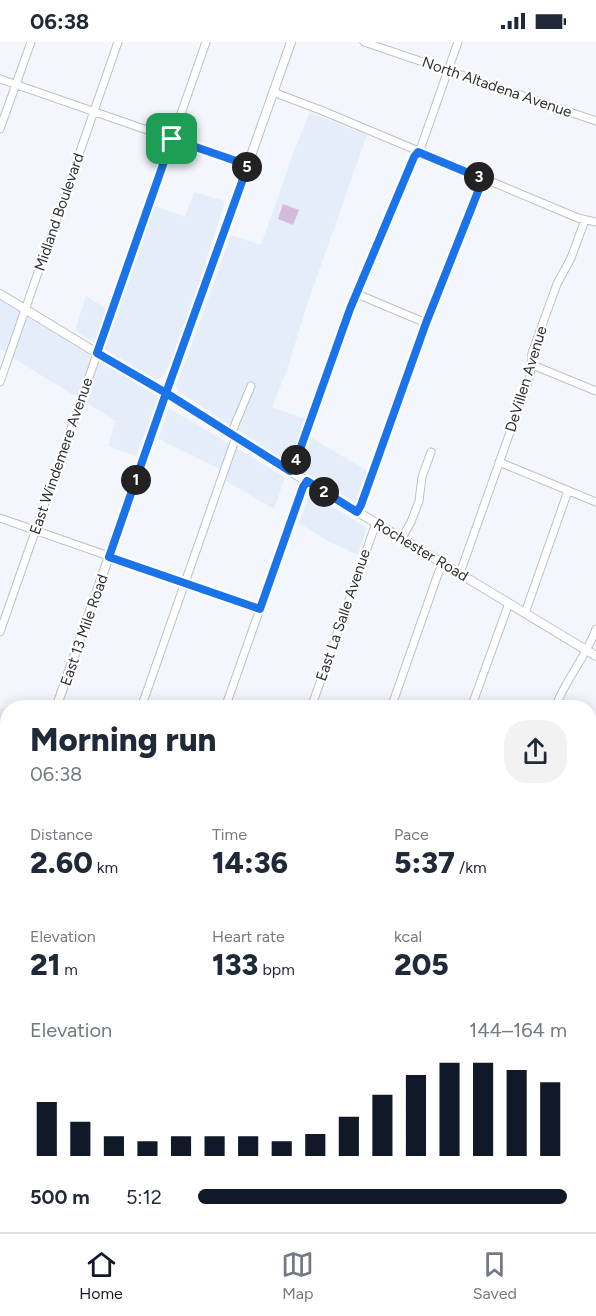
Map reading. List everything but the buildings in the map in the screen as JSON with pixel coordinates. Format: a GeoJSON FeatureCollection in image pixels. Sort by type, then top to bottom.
{"type":"FeatureCollection","features":[{"type":"Feature","properties":{"kind":"main road","name":"East 13 Mile Road"},"geometry":{"type":"LineString","coordinates":[[59,700],[291,42]]}},
{"type":"Feature","properties":{"kind":"main road","name":"Rochester Road"},"geometry":{"type":"LineString","coordinates":[[0,294],[596,656]]}},
{"type":"Feature","properties":{"kind":"street"},"geometry":{"type":"LineString","coordinates":[[0,129],[31,42]]}},
{"type":"Feature","properties":{"kind":"street","name":"Midland Boulevard"},"geometry":{"type":"LineString","coordinates":[[0,382],[118,42]]}},
{"type":"Feature","properties":{"kind":"street","name":"East Windemere Avenue"},"geometry":{"type":"LineString","coordinates":[[0,632],[206,42]]}},
{"type":"Feature","properties":{"kind":"street","name":"North Altadena Avenue"},"geometry":{"type":"LineString","coordinates":[[364,42],[596,121]]}},
{"type":"Feature","properties":{"kind":"street"},"geometry":{"type":"LineString","coordinates":[[290,471],[297,458],[357,294],[413,159],[422,145],[458,42]]}},
{"type":"Feature","properties":{"kind":"street"},"geometry":{"type":"LineString","coordinates":[[0,79],[248,165]]}},
{"type":"Feature","properties":{"kind":"street"},"geometry":{"type":"LineString","coordinates":[[273,92],[418,152],[482,183],[578,218],[596,222]]}},
{"type":"Feature","properties":{"kind":"street"},"geometry":{"type":"LineString","coordinates":[[357,512],[426,323],[482,183]]}},
{"type":"Feature","properties":{"kind":"street","name":"DeVillen Avenue"},"geometry":{"type":"LineString","coordinates":[[460,573],[530,376],[531,358],[540,331],[557,284],[571,258],[585,220]]}},
{"type":"Feature","properties":{"kind":"street"},"geometry":{"type":"LineString","coordinates":[[357,294],[426,323]]}},
{"type":"Feature","properties":{"kind":"street"},"geometry":{"type":"LineString","coordinates":[[531,366],[596,391]]}},
{"type":"Feature","properties":{"kind":"street"},"geometry":{"type":"LineString","coordinates":[[144,700],[251,386]]}},
{"type":"Feature","properties":{"kind":"street"},"geometry":{"type":"LineString","coordinates":[[402,538],[419,501],[423,477],[431,452]]}},
{"type":"Feature","properties":{"kind":"street"},"geometry":{"type":"LineString","coordinates":[[500,462],[596,502]]}},
{"type":"Feature","properties":{"kind":"street"},"geometry":{"type":"LineString","coordinates":[[228,700],[307,481]]}},
{"type":"Feature","properties":{"kind":"street"},"geometry":{"type":"LineString","coordinates":[[525,613],[568,491]]}},
{"type":"Feature","properties":{"kind":"street"},"geometry":{"type":"LineString","coordinates":[[0,518],[260,609]]}},
{"type":"Feature","properties":{"kind":"street","name":"East La Salle Avenue"},"geometry":{"type":"LineString","coordinates":[[313,700],[376,523]]}},
{"type":"Feature","properties":{"kind":"street"},"geometry":{"type":"LineString","coordinates":[[394,700],[443,563]]}},
{"type":"Feature","properties":{"kind":"street"},"geometry":{"type":"LineString","coordinates":[[474,700],[509,603]]}},
{"type":"Feature","properties":{"kind":"street"},"geometry":{"type":"LineString","coordinates":[[558,700],[596,629]]}},
{"type":"Feature","properties":{"kind":"shaded area"},"geometry":{"type":"Polygon","coordinates":[[[310,112],[367,135],[307,305],[287,370],[272,407],[314,422],[309,436],[369,472],[356,503],[208,411],[178,391],[176,386],[231,235],[261,245],[310,112]]]}},
{"type":"Feature","properties":{"kind":"shaded area"},"geometry":{"type":"Polygon","coordinates":[[[194,192],[225,201],[195,296],[168,367],[164,375],[155,379],[75,330],[86,296],[117,315],[155,206],[185,217],[194,192]]]}},
{"type":"Feature","properties":{"kind":"shaded area"},"geometry":{"type":"Polygon","coordinates":[[[283,204],[299,210],[293,225],[278,219],[283,204]]]}},
{"type":"Feature","properties":{"kind":"shaded area"},"geometry":{"type":"Polygon","coordinates":[[[0,300],[157,396],[158,400],[136,456],[108,446],[116,421],[0,350],[0,300]]]}},
{"type":"Feature","properties":{"kind":"shaded area"},"geometry":{"type":"Polygon","coordinates":[[[169,408],[285,477],[274,509],[226,481],[218,468],[158,439],[169,408]]]}},
{"type":"Feature","properties":{"kind":"shaded area"},"geometry":{"type":"Polygon","coordinates":[[[310,493],[367,528],[358,555],[328,541],[299,523],[310,493]]]}},
{"type":"Feature","properties":{"kind":"route"},"geometry":{"type":"LineString","coordinates":[[172,139],[97,353],[166,393],[109,557],[260,609],[307,481],[357,512],[361,505],[426,323],[483,179],[418,152],[414,157],[350,309],[297,458],[290,471],[166,393],[248,165],[172,139]]}}]}
